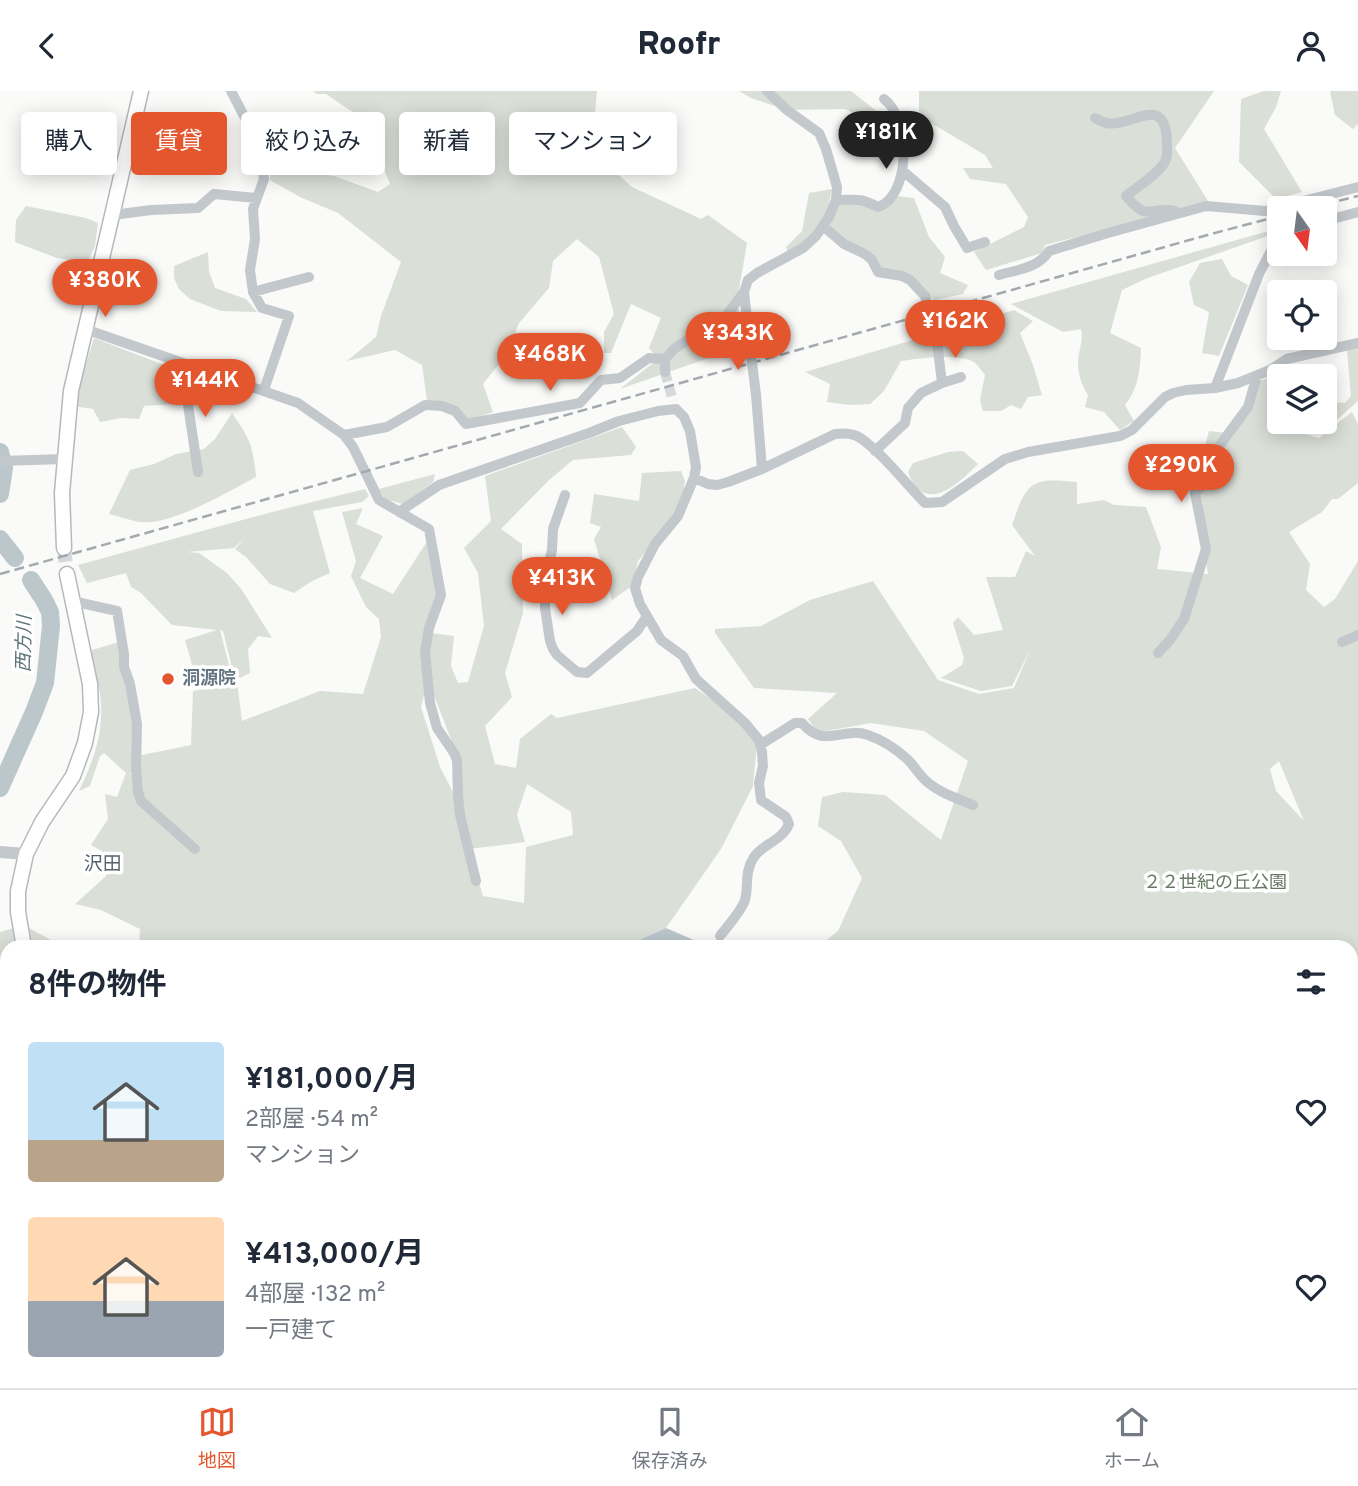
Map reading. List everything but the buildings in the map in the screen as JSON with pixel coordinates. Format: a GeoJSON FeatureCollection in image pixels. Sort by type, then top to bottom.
{"type":"FeatureCollection","features":[{"type":"Feature","properties":{"kind":"main road"},"geometry":{"type":"LineString","coordinates":[[64,548],[62,493],[71,391],[141,91]]}},
{"type":"Feature","properties":{"kind":"main road"},"geometry":{"type":"LineString","coordinates":[[23,940],[18,891],[26,855],[42,822],[73,776],[85,743],[91,712],[90,684],[67,573]]}},
{"type":"Feature","properties":{"kind":"street"},"geometry":{"type":"LineString","coordinates":[[230,91],[259,145],[264,179],[253,209],[255,239],[250,270],[253,292],[262,308],[289,316],[264,390]]}},
{"type":"Feature","properties":{"kind":"street"},"geometry":{"type":"LineString","coordinates":[[665,372],[665,359],[674,349],[720,324],[744,292],[748,280],[757,272],[803,248],[816,236],[829,217],[836,200],[837,187],[819,133],[787,110],[767,91]]}},
{"type":"Feature","properties":{"kind":"street"},"geometry":{"type":"LineString","coordinates":[[836,200],[864,200],[878,207],[886,205],[891,198],[902,171],[904,140],[900,124],[884,99]]}},
{"type":"Feature","properties":{"kind":"street"},"geometry":{"type":"LineString","coordinates":[[1096,118],[1105,123],[1115,123],[1143,115],[1154,114],[1162,118],[1166,129],[1166,159],[1161,168],[1126,196],[1144,213],[1170,210],[1182,213]]}},
{"type":"Feature","properties":{"kind":"street"},"geometry":{"type":"LineString","coordinates":[[902,171],[945,207],[967,248],[985,243]]}},
{"type":"Feature","properties":{"kind":"street"},"geometry":{"type":"LineString","coordinates":[[999,275],[1034,265],[1044,260],[1049,251],[1206,207],[1265,211],[1358,187]]}},
{"type":"Feature","properties":{"kind":"street"},"geometry":{"type":"LineString","coordinates":[[113,215],[198,208],[214,194],[257,198]]}},
{"type":"Feature","properties":{"kind":"street"},"geometry":{"type":"LineString","coordinates":[[1337,218],[1358,212]]}},
{"type":"Feature","properties":{"kind":"street"},"geometry":{"type":"LineString","coordinates":[[823,226],[844,244],[865,254],[872,260],[878,272],[910,280],[925,296],[937,342],[942,383]]}},
{"type":"Feature","properties":{"kind":"street"},"geometry":{"type":"LineString","coordinates":[[1215,388],[1258,274],[1267,258]]}},
{"type":"Feature","properties":{"kind":"street"},"geometry":{"type":"LineString","coordinates":[[253,292],[309,277]]}},
{"type":"Feature","properties":{"kind":"street"},"geometry":{"type":"LineString","coordinates":[[744,292],[762,468]]}},
{"type":"Feature","properties":{"kind":"street"},"geometry":{"type":"LineString","coordinates":[[85,329],[298,403],[344,435],[353,446],[379,500],[429,529],[441,595],[429,628],[425,652],[430,703],[438,728],[457,761],[460,815],[476,881]]}},
{"type":"Feature","properties":{"kind":"street"},"geometry":{"type":"LineString","coordinates":[[694,478],[718,485],[835,434],[848,433],[875,451],[925,503],[942,502],[1005,459],[1028,452],[1120,436],[1132,430],[1165,397],[1173,393],[1238,383],[1287,359],[1358,343]]}},
{"type":"Feature","properties":{"kind":"street"},"geometry":{"type":"LineString","coordinates":[[344,435],[387,427],[425,405],[442,406],[455,411],[466,424],[580,403],[601,380],[620,377],[649,358],[665,359]]}},
{"type":"Feature","properties":{"kind":"street"},"geometry":{"type":"LineString","coordinates":[[189,365],[188,400],[198,473]]}},
{"type":"Feature","properties":{"kind":"street"},"geometry":{"type":"LineString","coordinates":[[1158,653],[1184,619],[1206,549],[1195,493],[1208,479],[1217,449],[1248,407],[1257,375]]}},
{"type":"Feature","properties":{"kind":"street"},"geometry":{"type":"LineString","coordinates":[[875,451],[905,423],[908,408],[921,393],[961,377]]}},
{"type":"Feature","properties":{"kind":"street"},"geometry":{"type":"LineString","coordinates":[[182,415],[188,400]]}},
{"type":"Feature","properties":{"kind":"street"},"geometry":{"type":"LineString","coordinates":[[399,512],[439,485],[619,421],[674,405],[684,417],[690,431],[696,467],[694,478],[678,516],[655,544],[635,588],[640,604],[661,640],[682,656],[696,679],[745,723],[759,740],[763,766],[759,783],[761,800],[786,817],[789,824],[781,837],[755,856],[746,880],[745,902],[720,936]]}},
{"type":"Feature","properties":{"kind":"street"},"geometry":{"type":"LineString","coordinates":[[4,461],[65,459]]}},
{"type":"Feature","properties":{"kind":"street"},"geometry":{"type":"LineString","coordinates":[[565,495],[553,529],[552,550],[545,580],[549,637],[557,655],[577,672],[587,673],[637,631],[647,616]]}},
{"type":"Feature","properties":{"kind":"street"},"geometry":{"type":"LineString","coordinates":[[72,601],[117,611],[124,667],[137,724],[138,792],[141,801],[195,849]]}},
{"type":"Feature","properties":{"kind":"street"},"geometry":{"type":"LineString","coordinates":[[1342,642],[1358,635]]}},
{"type":"Feature","properties":{"kind":"street"},"geometry":{"type":"LineString","coordinates":[[761,745],[795,723],[802,723],[811,733],[822,737],[864,734],[879,740],[906,758],[925,780],[943,792],[973,805]]}},
{"type":"Feature","properties":{"kind":"street"},"geometry":{"type":"LineString","coordinates":[[0,852],[26,855]]}},
{"type":"Feature","properties":{"kind":"green space"},"geometry":{"type":"Polygon","coordinates":[[[313,91],[597,91],[595,112],[509,112],[509,175],[619,175],[632,187],[701,219],[708,215],[747,243],[737,301],[746,345],[620,389],[658,359],[649,348],[661,318],[631,304],[611,353],[604,353],[604,332],[614,314],[599,257],[577,239],[553,261],[549,288],[519,323],[507,354],[483,384],[493,412],[469,420],[427,401],[422,365],[395,350],[347,361],[376,337],[401,262],[338,213],[300,197],[270,180],[270,175],[328,175],[378,192],[390,184],[385,172],[385,112],[352,112],[326,94],[313,91]]]}},
{"type":"Feature","properties":{"kind":"green space"},"geometry":{"type":"Polygon","coordinates":[[[739,91],[851,91],[893,124],[901,136],[845,109],[787,110],[739,91]]]}},
{"type":"Feature","properties":{"kind":"green space"},"geometry":{"type":"Polygon","coordinates":[[[919,91],[1214,91],[1175,148],[1208,201],[1045,245],[1042,253],[986,270],[974,252],[1024,227],[1028,217],[1006,184],[970,179],[963,168],[993,168],[985,155],[926,120],[919,111],[919,91]]]}},
{"type":"Feature","properties":{"kind":"green space"},"geometry":{"type":"Polygon","coordinates":[[[1264,91],[1281,91],[1264,129],[1302,192],[1273,196],[1239,162],[1241,99],[1264,91]]]}},
{"type":"Feature","properties":{"kind":"green space"},"geometry":{"type":"Polygon","coordinates":[[[1330,91],[1358,91],[1358,124],[1353,129],[1335,115],[1330,91]]]}},
{"type":"Feature","properties":{"kind":"green space"},"geometry":{"type":"Polygon","coordinates":[[[832,189],[829,203],[864,202],[881,211],[897,196],[914,198],[929,237],[945,257],[940,273],[968,285],[963,294],[934,300],[925,292],[881,268],[867,249],[850,245],[824,221],[801,245],[788,253],[786,247],[802,231],[809,193],[832,189]]]}},
{"type":"Feature","properties":{"kind":"green space"},"geometry":{"type":"Polygon","coordinates":[[[26,206],[86,218],[98,223],[95,246],[87,263],[57,258],[15,242],[16,220],[26,206]]]}},
{"type":"Feature","properties":{"kind":"green space"},"geometry":{"type":"Polygon","coordinates":[[[1267,231],[1267,236],[1145,279],[1122,290],[1110,333],[1141,348],[1136,385],[1125,405],[1134,421],[1120,430],[1104,412],[1085,407],[1088,395],[1078,367],[1081,329],[1063,332],[1011,304],[1267,231]]]}},
{"type":"Feature","properties":{"kind":"green space"},"geometry":{"type":"Polygon","coordinates":[[[208,252],[209,271],[215,288],[246,299],[257,312],[221,311],[190,299],[179,289],[174,278],[174,266],[208,252]]]}},
{"type":"Feature","properties":{"kind":"green space"},"geometry":{"type":"Polygon","coordinates":[[[1222,259],[1231,276],[1248,285],[1219,356],[1202,353],[1209,312],[1194,305],[1189,282],[1200,263],[1222,259]]]}},
{"type":"Feature","properties":{"kind":"green space"},"geometry":{"type":"Polygon","coordinates":[[[1014,310],[1033,321],[1020,333],[1042,395],[1028,397],[1021,409],[1011,405],[1001,411],[983,411],[980,400],[985,375],[974,362],[967,359],[938,357],[901,361],[884,391],[870,404],[827,402],[830,384],[805,372],[1014,310]]]}},
{"type":"Feature","properties":{"kind":"green space"},"geometry":{"type":"Polygon","coordinates":[[[94,338],[177,370],[223,382],[209,396],[184,397],[174,404],[144,406],[139,419],[121,418],[100,422],[93,409],[73,406],[94,338]]]}},
{"type":"Feature","properties":{"kind":"green space"},"geometry":{"type":"Polygon","coordinates":[[[1358,348],[1358,401],[1337,420],[1337,403],[1345,403],[1351,396],[1347,350],[1358,348]]]}},
{"type":"Feature","properties":{"kind":"green space","name":"２２世紀の丘公園"},"geometry":{"type":"Polygon","coordinates":[[[1267,378],[1267,434],[1305,434],[1319,438],[1324,434],[1337,434],[1337,424],[1352,412],[1358,424],[1358,483],[1338,499],[1332,499],[1322,512],[1289,532],[1310,564],[1306,590],[1324,607],[1335,599],[1358,561],[1358,940],[827,940],[838,931],[862,878],[841,841],[818,826],[822,797],[843,792],[885,795],[941,840],[968,761],[924,731],[871,723],[821,732],[815,729],[808,719],[837,693],[754,688],[715,633],[715,629],[761,626],[810,600],[873,581],[938,680],[979,694],[1014,688],[1031,648],[1012,686],[981,691],[941,678],[962,665],[964,658],[953,623],[958,617],[974,635],[1003,630],[986,577],[1015,577],[1026,551],[1035,556],[1012,525],[1027,491],[1040,482],[1077,482],[1077,504],[1104,500],[1114,505],[1146,507],[1161,547],[1157,569],[1208,574],[1194,485],[1209,431],[1226,433],[1259,381],[1267,378]],[[1279,761],[1270,769],[1276,791],[1304,821],[1279,761]]]}},
{"type":"Feature","properties":{"kind":"green space"},"geometry":{"type":"Polygon","coordinates":[[[232,413],[250,443],[256,477],[168,519],[141,522],[109,514],[130,470],[154,464],[176,454],[204,449],[215,439],[232,413]]]}},
{"type":"Feature","properties":{"kind":"green space"},"geometry":{"type":"Polygon","coordinates":[[[622,427],[636,447],[631,455],[573,460],[549,480],[501,529],[522,544],[523,613],[505,673],[512,697],[485,726],[495,764],[516,768],[520,739],[551,714],[557,718],[695,688],[727,710],[757,743],[753,786],[721,849],[666,928],[639,940],[139,940],[140,929],[101,910],[75,904],[105,877],[114,858],[91,845],[108,819],[105,794],[117,797],[126,773],[104,753],[100,756],[90,786],[79,791],[96,749],[101,716],[100,692],[89,651],[122,641],[137,725],[136,773],[128,773],[136,775],[137,756],[191,745],[193,691],[237,682],[242,721],[320,691],[363,694],[381,637],[379,619],[366,607],[351,576],[356,561],[342,512],[363,508],[356,524],[383,536],[360,578],[393,594],[428,540],[438,596],[425,627],[426,688],[421,707],[440,767],[457,800],[461,765],[431,688],[427,650],[430,633],[454,636],[451,666],[458,683],[468,682],[484,626],[478,573],[464,548],[491,521],[485,476],[622,427]],[[527,784],[517,815],[525,842],[469,849],[483,896],[524,903],[526,847],[573,835],[571,812],[527,784]]]}},
{"type":"Feature","properties":{"kind":"green space"},"geometry":{"type":"Polygon","coordinates":[[[963,451],[978,464],[961,480],[942,492],[923,492],[915,485],[908,472],[913,463],[948,452],[963,451]]]}},
{"type":"Feature","properties":{"kind":"green space"},"geometry":{"type":"Polygon","coordinates":[[[681,471],[686,495],[671,521],[638,561],[632,586],[612,600],[594,539],[601,527],[590,523],[594,494],[639,501],[642,473],[681,471]]]}},
{"type":"Feature","properties":{"kind":"green space"},"geometry":{"type":"Polygon","coordinates":[[[435,474],[433,482],[403,504],[385,499],[379,489],[435,474]]]}},
{"type":"Feature","properties":{"kind":"green space"},"geometry":{"type":"Polygon","coordinates":[[[365,489],[369,496],[362,502],[313,511],[330,573],[294,593],[270,584],[246,557],[235,549],[245,538],[234,548],[187,552],[199,553],[227,573],[242,590],[272,638],[258,636],[248,649],[250,673],[240,678],[233,672],[223,631],[220,630],[232,677],[198,686],[185,640],[217,630],[172,625],[141,593],[131,587],[126,573],[87,583],[78,565],[272,512],[365,489]]]}},
{"type":"Feature","properties":{"kind":"green space"},"geometry":{"type":"Polygon","coordinates":[[[14,928],[17,940],[0,940],[0,932],[14,928]]]}},
{"type":"Feature","properties":{"kind":"green space"},"geometry":{"type":"Polygon","coordinates":[[[29,928],[51,940],[32,940],[29,928]]]}},
{"type":"Feature","properties":{"kind":"shaded area"},"geometry":{"type":"Polygon","coordinates":[[[666,928],[694,940],[639,940],[666,928]]]}},
{"type":"Feature","properties":{"kind":"waterway","name":"西方川"},"geometry":{"type":"LineString","coordinates":[[0,452],[4,468],[0,494]]}},
{"type":"Feature","properties":{"kind":"waterway","name":"西方川"},"geometry":{"type":"LineString","coordinates":[[0,539],[15,558]]}},
{"type":"Feature","properties":{"kind":"waterway","name":"西方川"},"geometry":{"type":"LineString","coordinates":[[0,788],[45,683],[50,612],[31,580]]}},
{"type":"Feature","properties":{"kind":"tunnel"},"geometry":{"type":"LineString","coordinates":[[665,372],[673,401]]}},
{"type":"Feature","properties":{"kind":"tunnel"},"geometry":{"type":"LineString","coordinates":[[64,548],[67,574]]}},
{"type":"Feature","properties":{"kind":"railway"},"geometry":{"type":"LineString","coordinates":[[1337,201],[1358,196]]}},
{"type":"Feature","properties":{"kind":"railway"},"geometry":{"type":"LineString","coordinates":[[0,574],[1267,219]]}},
{"type":"Feature","properties":{"kind":"place","name":"洞源院"},"geometry":{"type":"Point","coordinates":[168,679]}},
{"type":"Feature","properties":{"kind":"district","name":"沢田"},"geometry":{"type":"Point","coordinates":[103,865]}}]}
